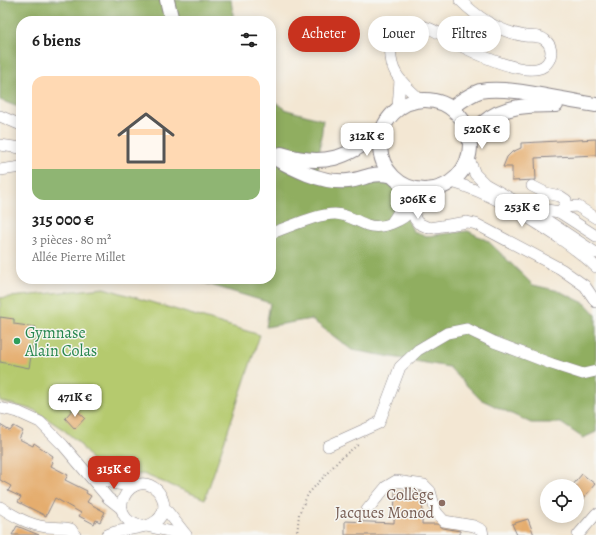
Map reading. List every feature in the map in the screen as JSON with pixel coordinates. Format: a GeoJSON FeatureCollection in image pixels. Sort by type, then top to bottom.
{"type":"FeatureCollection","features":[{"type":"Feature","properties":{"kind":"main road"},"geometry":{"type":"LineString","coordinates":[[167,0],[171,16]]}},
{"type":"Feature","properties":{"kind":"main road"},"geometry":{"type":"LineString","coordinates":[[451,108],[466,98],[481,91],[504,91],[592,105]]}},
{"type":"Feature","properties":{"kind":"main road"},"geometry":{"type":"LineString","coordinates":[[276,158],[317,177],[333,180],[347,181],[375,174],[395,179],[419,191],[429,191],[441,188],[452,182],[462,172],[469,160],[470,139],[464,121],[451,108],[437,101],[421,100],[409,102],[398,108],[388,118],[381,131],[379,143],[380,154],[384,166],[395,179]]}},
{"type":"Feature","properties":{"kind":"main road"},"geometry":{"type":"LineString","coordinates":[[470,139],[484,122],[504,109],[538,105],[592,105]]}},
{"type":"Feature","properties":{"kind":"main road"},"geometry":{"type":"LineString","coordinates":[[276,153],[290,157],[314,161],[326,160],[356,151],[381,131]]}},
{"type":"Feature","properties":{"kind":"street"},"geometry":{"type":"LineString","coordinates":[[421,100],[400,80],[394,72],[391,61],[392,38],[400,29],[410,24],[423,26],[462,46],[511,67],[529,69],[542,67],[550,61],[550,44],[544,39],[535,36],[525,36],[495,27],[470,10],[460,0]]}},
{"type":"Feature","properties":{"kind":"street"},"geometry":{"type":"LineString","coordinates":[[398,108],[400,80]]}},
{"type":"Feature","properties":{"kind":"street"},"geometry":{"type":"LineString","coordinates":[[0,116],[16,123]]}},
{"type":"Feature","properties":{"kind":"street"},"geometry":{"type":"LineString","coordinates":[[0,145],[16,147]]}},
{"type":"Feature","properties":{"kind":"street"},"geometry":{"type":"LineString","coordinates":[[469,160],[475,174],[485,184],[533,211],[596,253]]}},
{"type":"Feature","properties":{"kind":"street"},"geometry":{"type":"LineString","coordinates":[[0,170],[16,168]]}},
{"type":"Feature","properties":{"kind":"street"},"geometry":{"type":"LineString","coordinates":[[390,224],[397,215],[403,201],[403,189],[395,179]]}},
{"type":"Feature","properties":{"kind":"street"},"geometry":{"type":"LineString","coordinates":[[452,182],[475,189],[523,215],[565,242],[596,267]]}},
{"type":"Feature","properties":{"kind":"street"},"geometry":{"type":"LineString","coordinates":[[532,186],[546,193],[560,196],[566,200],[562,209]]}},
{"type":"Feature","properties":{"kind":"street"},"geometry":{"type":"LineString","coordinates":[[276,231],[329,214],[343,215],[372,227],[390,224],[400,220],[413,209],[419,200],[429,191]]}},
{"type":"Feature","properties":{"kind":"street"},"geometry":{"type":"LineString","coordinates":[[533,211],[541,209],[562,209],[576,206],[596,218]]}},
{"type":"Feature","properties":{"kind":"street"},"geometry":{"type":"LineString","coordinates":[[413,209],[415,219],[424,227],[437,228],[471,222],[526,249],[561,269],[585,286],[596,302]]}},
{"type":"Feature","properties":{"kind":"street"},"geometry":{"type":"LineString","coordinates":[[562,209],[596,236]]}},
{"type":"Feature","properties":{"kind":"street"},"geometry":{"type":"LineString","coordinates":[[328,446],[379,423],[400,367],[418,350],[448,333],[467,329],[494,342],[552,364],[583,374],[596,371]]}},
{"type":"Feature","properties":{"kind":"street"},"geometry":{"type":"LineString","coordinates":[[0,408],[18,412],[40,422],[90,475],[108,498],[135,525],[186,535]]}},
{"type":"Feature","properties":{"kind":"street"},"geometry":{"type":"LineString","coordinates":[[90,475],[117,484],[134,486],[146,484],[157,490],[161,495],[164,506],[186,535]]}},
{"type":"Feature","properties":{"kind":"street"},"geometry":{"type":"LineString","coordinates":[[367,510],[386,487],[396,482],[424,485],[430,491],[436,512],[444,520],[474,526],[482,530],[483,535]]}},
{"type":"Feature","properties":{"kind":"street"},"geometry":{"type":"LineString","coordinates":[[108,534],[123,512],[124,496],[134,486]]}},
{"type":"Feature","properties":{"kind":"street"},"geometry":{"type":"LineString","coordinates":[[108,534],[144,526],[158,519],[164,506]]}},
{"type":"Feature","properties":{"kind":"street"},"geometry":{"type":"LineString","coordinates":[[0,507],[16,517],[45,527],[60,526],[71,529],[75,535]]}},
{"type":"Feature","properties":{"kind":"street"},"geometry":{"type":"LineString","coordinates":[[578,535],[596,514]]}},
{"type":"Feature","properties":{"kind":"path"},"geometry":{"type":"LineString","coordinates":[[297,535],[299,514],[308,494],[342,457],[354,450],[364,439]]}},
{"type":"Feature","properties":{"kind":"green space"},"geometry":{"type":"Polygon","coordinates":[[[0,0],[231,0],[233,16],[16,16],[16,106],[0,100],[0,0]]]}},
{"type":"Feature","properties":{"kind":"green space"},"geometry":{"type":"Polygon","coordinates":[[[276,102],[287,110],[323,120],[317,180],[374,178],[392,183],[397,198],[413,231],[427,236],[468,231],[488,241],[533,285],[559,291],[586,304],[596,315],[596,432],[583,438],[561,423],[531,423],[480,399],[449,367],[352,350],[311,319],[266,327],[270,303],[207,284],[276,284],[276,102]]]}},
{"type":"Feature","properties":{"kind":"green space"},"geometry":{"type":"Polygon","coordinates":[[[104,288],[260,335],[205,499],[143,474],[125,476],[111,473],[92,460],[79,443],[64,430],[34,410],[0,401],[0,298],[104,288]]]}},
{"type":"Feature","properties":{"kind":"building"},"geometry":{"type":"Polygon","coordinates":[[[596,139],[596,155],[535,158],[536,180],[512,181],[512,167],[503,167],[507,157],[512,152],[521,148],[521,143],[596,139]]]}},
{"type":"Feature","properties":{"kind":"building","name":"Gymnase Alain Colas"},"geometry":{"type":"Polygon","coordinates":[[[0,317],[14,319],[14,324],[36,327],[29,368],[0,362],[0,317]]]}},
{"type":"Feature","properties":{"kind":"building"},"geometry":{"type":"Polygon","coordinates":[[[74,408],[85,418],[75,429],[65,418],[74,408]]]}},
{"type":"Feature","properties":{"kind":"building"},"geometry":{"type":"Polygon","coordinates":[[[0,425],[10,431],[14,426],[23,431],[19,439],[33,446],[34,443],[53,456],[51,466],[68,475],[65,480],[87,491],[86,493],[91,496],[87,502],[105,512],[100,522],[96,520],[94,524],[79,516],[81,513],[55,498],[46,516],[18,502],[21,497],[8,491],[11,486],[0,480],[0,425]]]}},
{"type":"Feature","properties":{"kind":"building"},"geometry":{"type":"Polygon","coordinates":[[[582,474],[595,484],[584,497],[584,479],[578,479],[582,474]]]}},
{"type":"Feature","properties":{"kind":"building"},"geometry":{"type":"Polygon","coordinates":[[[395,491],[423,493],[422,524],[437,524],[443,528],[460,531],[460,535],[345,535],[345,521],[394,523],[395,491]]]}},
{"type":"Feature","properties":{"kind":"building"},"geometry":{"type":"Polygon","coordinates":[[[528,519],[534,535],[517,535],[512,524],[528,519]]]}},
{"type":"Feature","properties":{"kind":"building"},"geometry":{"type":"Polygon","coordinates":[[[17,526],[39,535],[12,535],[17,526]]]}},
{"type":"Feature","properties":{"kind":"place","name":"Gymnase Alain Colas"},"geometry":{"type":"Point","coordinates":[17,341]}},
{"type":"Feature","properties":{"kind":"place","name":"Collège Jacques Monod"},"geometry":{"type":"Point","coordinates":[442,503]}}]}
